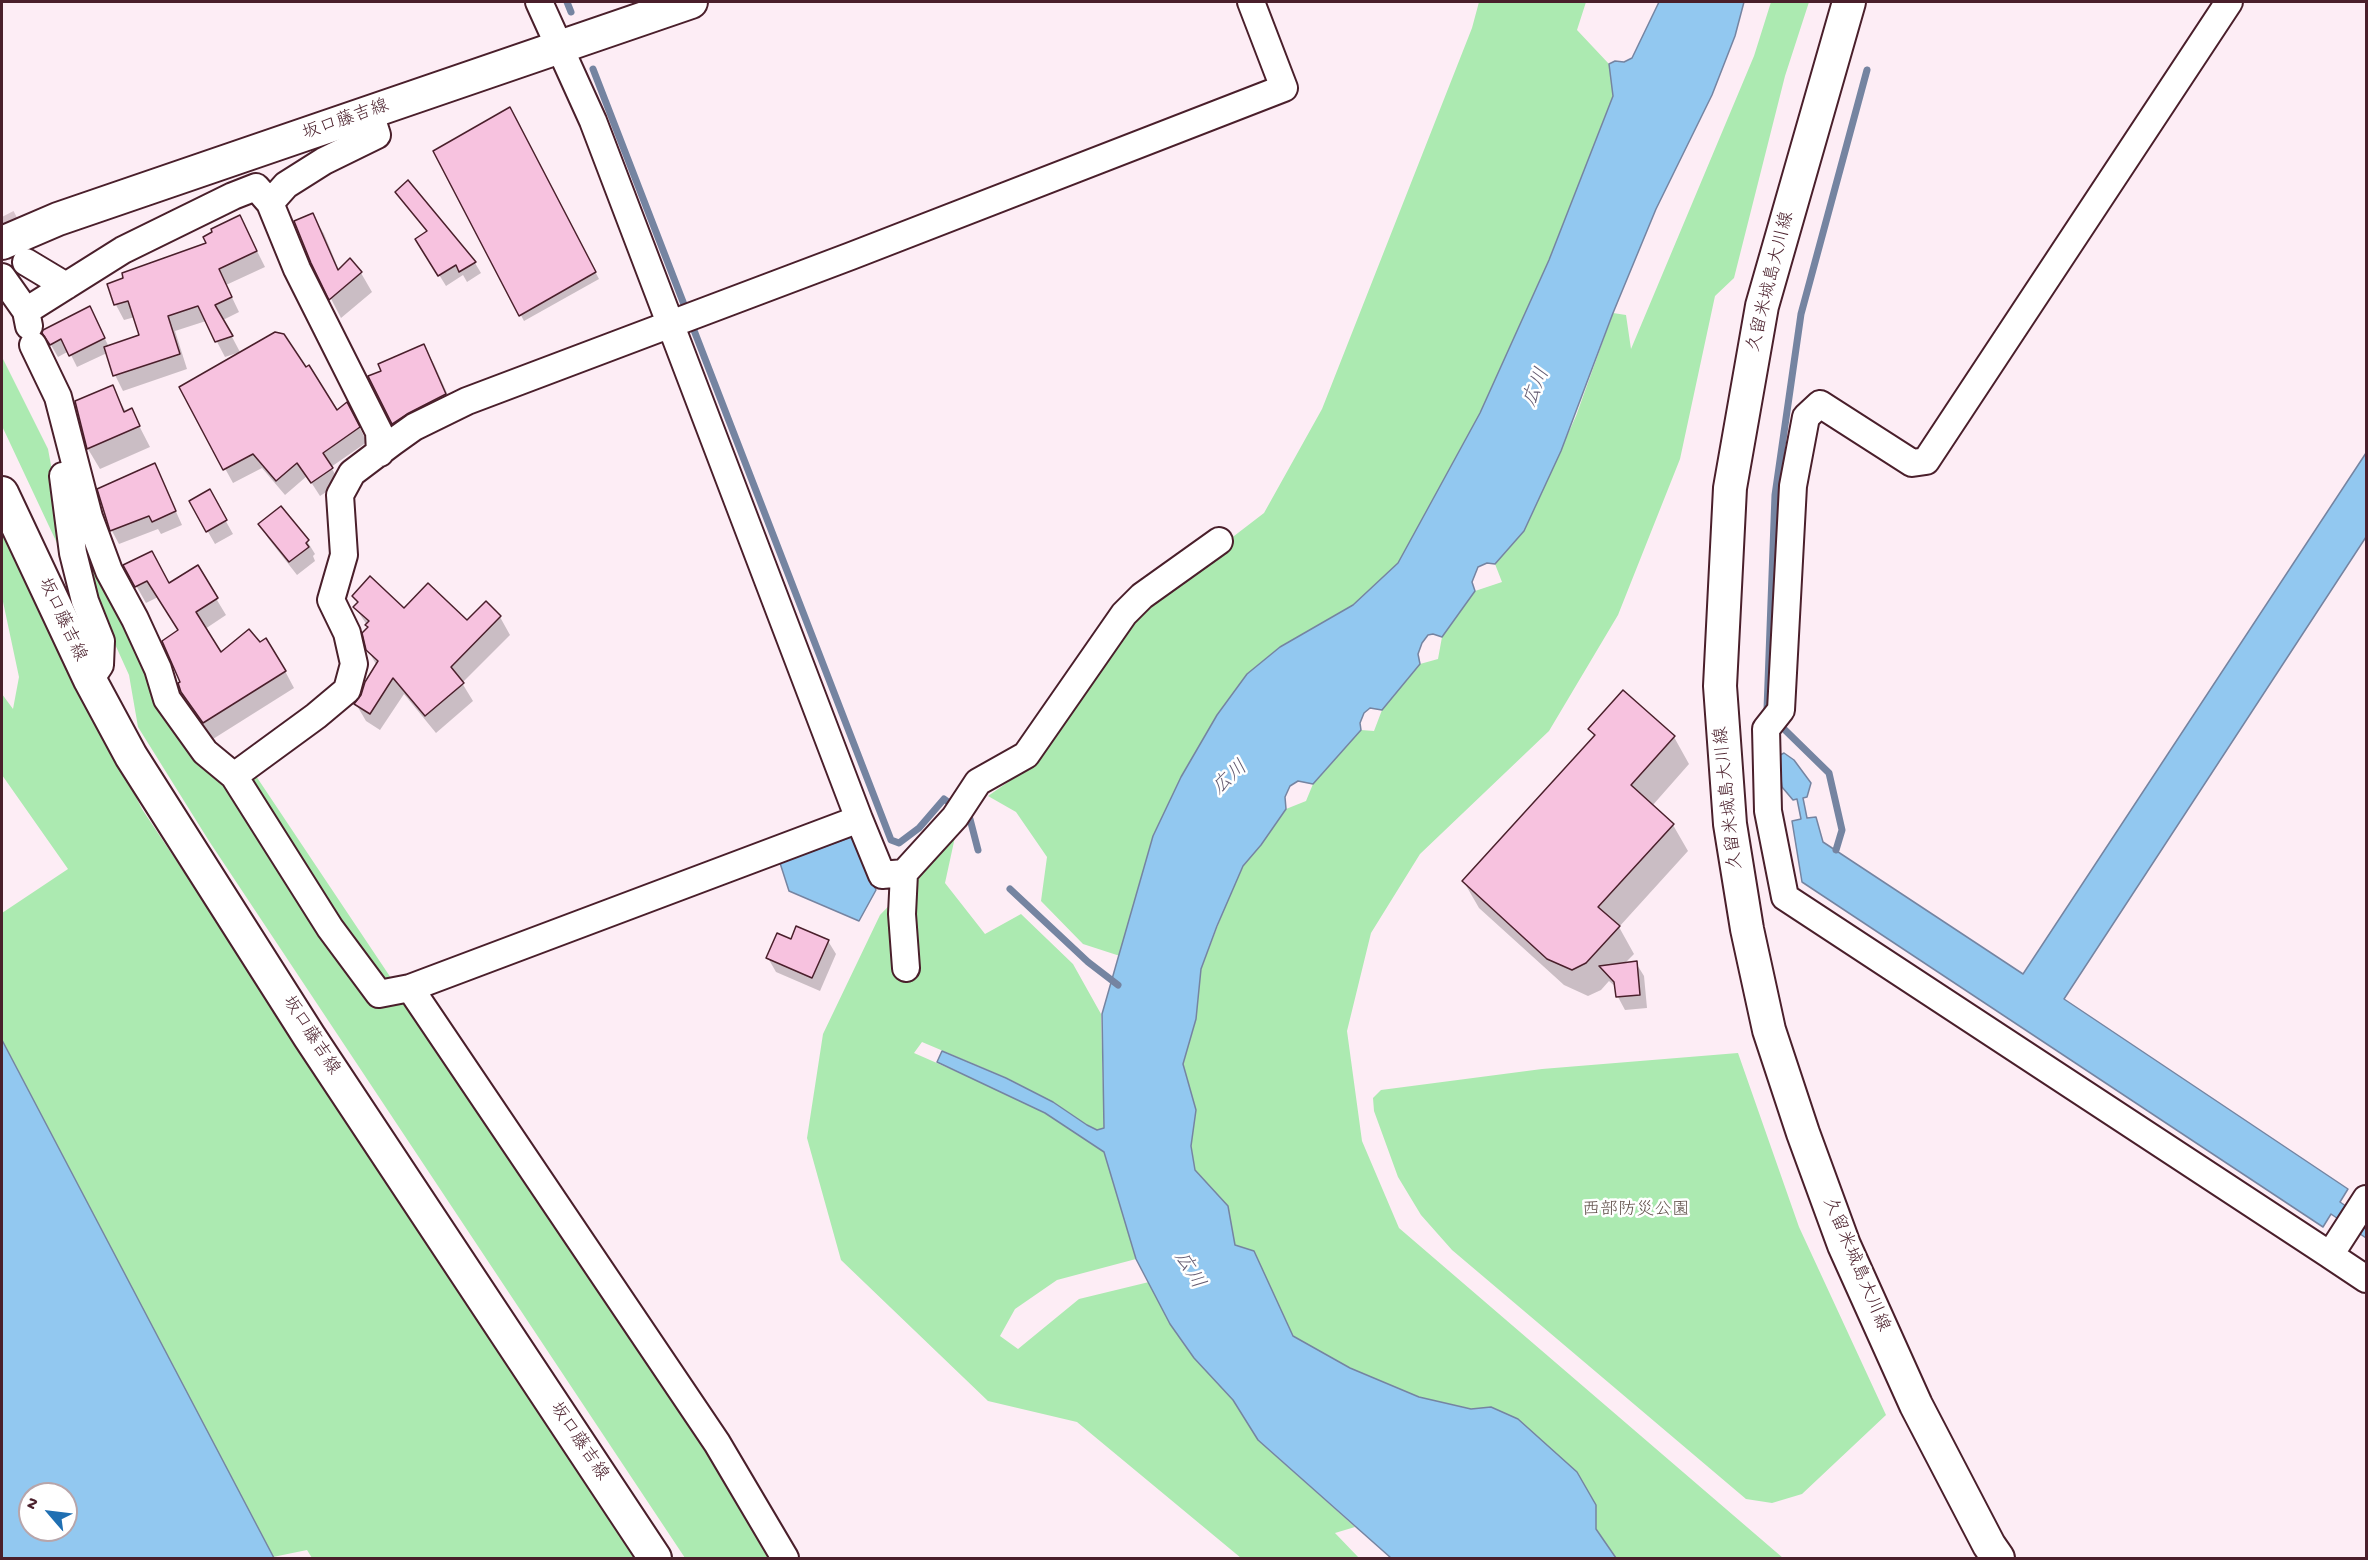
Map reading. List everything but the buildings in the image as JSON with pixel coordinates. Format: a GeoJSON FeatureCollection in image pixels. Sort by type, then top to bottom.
{"type":"FeatureCollection","features":[{"type":"Feature","properties":{"kind":"main road","name":"坂口藤吉線"},"geometry":{"type":"LineString","coordinates":[[14,253],[58,219],[691,2]]}},
{"type":"Feature","properties":{"kind":"main road","name":"久留米城島大川線"},"geometry":{"type":"LineString","coordinates":[[1849,2],[1762,306],[1730,488],[1720,686],[1730,824],[1747,929],[1769,1030],[1803,1133],[1844,1245],[1916,1405],[1998,1558]]}},
{"type":"Feature","properties":{"kind":"main road","name":"坂口藤吉線"},"geometry":{"type":"LineString","coordinates":[[2,493],[90,680],[131,756],[309,1036],[655,1558]]}},
{"type":"Feature","properties":{"kind":"street"},"geometry":{"type":"LineString","coordinates":[[539,2],[593,121],[673,323],[858,819],[882,875],[904,873]]}},
{"type":"Feature","properties":{"kind":"street"},"geometry":{"type":"LineString","coordinates":[[234,776],[316,716],[347,690],[354,664],[347,633],[331,600],[344,555],[340,495],[352,473],[414,427],[467,401],[1284,88],[1251,2]]}},
{"type":"Feature","properties":{"kind":"street"},"geometry":{"type":"LineString","coordinates":[[2229,2],[1926,461],[1912,463],[1820,404],[1806,417],[1793,486],[1781,710],[1766,729],[1768,810],[1785,897],[2367,1279]]}},
{"type":"Feature","properties":{"kind":"street"},"geometry":{"type":"LineString","coordinates":[[270,203],[286,185],[324,160],[377,135],[370,113]]}},
{"type":"Feature","properties":{"kind":"street"},"geometry":{"type":"LineString","coordinates":[[26,311],[123,250],[233,196],[256,188],[270,203],[297,269],[379,432],[380,453]]}},
{"type":"Feature","properties":{"kind":"street"},"geometry":{"type":"LineString","coordinates":[[14,253],[66,286]]}},
{"type":"Feature","properties":{"kind":"street"},"geometry":{"type":"LineString","coordinates":[[2,277],[26,311],[39,384],[60,460],[68,500],[74,553],[85,601],[101,641],[100,665],[90,680]]}},
{"type":"Feature","properties":{"kind":"street"},"geometry":{"type":"LineString","coordinates":[[33,345],[58,397],[89,517],[109,571],[154,659],[167,699],[206,752],[234,776],[330,928],[379,994],[410,988],[858,819]]}},
{"type":"Feature","properties":{"kind":"street"},"geometry":{"type":"LineString","coordinates":[[906,969],[902,914],[904,873],[960,811],[978,782],[1026,755],[1124,614],[1142,596],[1219,541]]}},
{"type":"Feature","properties":{"kind":"street"},"geometry":{"type":"LineString","coordinates":[[410,988],[717,1443],[785,1558]]}},
{"type":"Feature","properties":{"kind":"street"},"geometry":{"type":"LineString","coordinates":[[2330,1255],[2358,1213]]}},
{"type":"Feature","properties":{"kind":"green space"},"geometry":{"type":"Polygon","coordinates":[[[1479,2],[1586,2],[1577,30],[1609,64],[1613,96],[1549,260],[1480,413],[1398,563],[1353,605],[1280,647],[1247,674],[1217,715],[1181,777],[1153,836],[1120,956],[1083,944],[1041,901],[1047,857],[1016,812],[988,796],[1031,766],[1135,612],[1264,513],[1322,409],[1472,28],[1479,2]]]}},
{"type":"Feature","properties":{"kind":"green space"},"geometry":{"type":"Polygon","coordinates":[[[1771,2],[1809,2],[1785,76],[1734,278],[1715,296],[1680,459],[1618,615],[1549,731],[1420,854],[1371,933],[1347,1031],[1362,1141],[1399,1228],[1783,1558],[1616,1558],[1596,1529],[1596,1505],[1491,1408],[1472,1409],[1419,1397],[1350,1368],[1293,1336],[1278,1306],[1235,1246],[1228,1206],[1195,1170],[1191,1146],[1196,1110],[1183,1064],[1196,1019],[1201,969],[1243,866],[1286,809],[1306,801],[1313,784],[1361,730],[1374,731],[1382,710],[1420,664],[1438,659],[1442,637],[1475,591],[1502,582],[1495,564],[1524,531],[1576,416],[1613,313],[1626,315],[1631,349],[1754,56],[1771,2]]]}},
{"type":"Feature","properties":{"kind":"green space"},"geometry":{"type":"Polygon","coordinates":[[[2,357],[48,449],[71,573],[2,426],[2,357]]]}},
{"type":"Feature","properties":{"kind":"green space"},"geometry":{"type":"Polygon","coordinates":[[[2,528],[142,809],[639,1558],[312,1558],[307,1550],[273,1557],[2,1040],[2,913],[68,869],[2,775],[2,694],[13,709],[19,677],[2,597],[2,528]]]}},
{"type":"Feature","properties":{"kind":"green space"},"geometry":{"type":"Polygon","coordinates":[[[83,529],[144,647],[151,692],[224,782],[256,776],[701,1442],[774,1558],[685,1558],[209,841],[138,727],[129,675],[89,587],[83,529]]]}},
{"type":"Feature","properties":{"kind":"green space"},"geometry":{"type":"Polygon","coordinates":[[[955,837],[945,883],[985,934],[1021,914],[1073,964],[1101,1014],[1104,1128],[1097,1130],[1053,1102],[1007,1078],[922,1042],[914,1053],[1045,1113],[1104,1152],[1136,1259],[1057,1280],[1015,1309],[1000,1336],[1018,1349],[1079,1299],[1149,1282],[1170,1324],[1194,1358],[1233,1400],[1258,1440],[1355,1527],[1335,1533],[1359,1558],[1241,1558],[1077,1422],[988,1401],[841,1260],[807,1138],[823,1034],[880,915],[955,837]]]}},
{"type":"Feature","properties":{"kind":"green space","name":"西部防災公園"},"geometry":{"type":"Polygon","coordinates":[[[1738,1053],[1799,1227],[1886,1415],[1802,1494],[1772,1503],[1746,1499],[1452,1250],[1421,1215],[1398,1177],[1374,1111],[1373,1098],[1381,1090],[1542,1069],[1738,1053]]]}},
{"type":"Feature","properties":{"kind":"water","name":"広川"},"geometry":{"type":"Polygon","coordinates":[[[1659,2],[1744,2],[1735,36],[1712,95],[1656,209],[1613,313],[1561,451],[1524,531],[1495,564],[1487,563],[1478,567],[1472,582],[1475,591],[1442,637],[1428,635],[1418,654],[1420,664],[1382,710],[1370,708],[1364,713],[1360,723],[1361,730],[1313,784],[1298,781],[1290,786],[1285,797],[1286,809],[1243,866],[1217,926],[1201,969],[1196,1019],[1183,1064],[1196,1110],[1191,1146],[1195,1170],[1228,1206],[1235,1245],[1254,1251],[1293,1336],[1350,1368],[1419,1397],[1471,1409],[1491,1407],[1518,1419],[1577,1472],[1596,1505],[1596,1529],[1616,1558],[1391,1558],[1258,1440],[1233,1400],[1194,1358],[1170,1324],[1136,1259],[1104,1152],[1045,1113],[937,1062],[942,1051],[1006,1078],[1053,1102],[1097,1130],[1104,1128],[1102,1014],[1153,836],[1181,777],[1217,715],[1247,674],[1280,647],[1353,605],[1398,563],[1480,413],[1549,260],[1613,96],[1609,64],[1615,61],[1624,62],[1632,58],[1659,2]]]}},
{"type":"Feature","properties":{"kind":"water"},"geometry":{"type":"Polygon","coordinates":[[[2366,453],[2366,537],[2064,999],[2348,1189],[2340,1202],[2366,1220],[2366,1238],[2331,1214],[2323,1227],[1802,882],[1792,821],[1801,819],[1797,799],[1793,800],[1782,787],[1778,756],[1784,753],[1794,760],[1811,783],[1807,797],[1803,798],[1807,818],[1816,817],[1823,842],[2023,974],[2366,453]]]}},
{"type":"Feature","properties":{"kind":"water"},"geometry":{"type":"Polygon","coordinates":[[[854,836],[876,890],[859,921],[789,891],[780,863],[854,836]]]}},
{"type":"Feature","properties":{"kind":"water"},"geometry":{"type":"Polygon","coordinates":[[[2,1040],[274,1558],[2,1558],[2,1040]]]}},
{"type":"Feature","properties":{"kind":"waterway"},"geometry":{"type":"LineString","coordinates":[[567,2],[571,12]]}},
{"type":"Feature","properties":{"kind":"waterway"},"geometry":{"type":"LineString","coordinates":[[593,69],[891,840],[899,843],[919,828],[944,799],[955,807]]}},
{"type":"Feature","properties":{"kind":"waterway"},"geometry":{"type":"LineString","coordinates":[[1767,709],[1775,495],[1801,314],[1867,70]]}},
{"type":"Feature","properties":{"kind":"waterway"},"geometry":{"type":"LineString","coordinates":[[1785,730],[1829,773],[1842,830],[1836,850]]}},
{"type":"Feature","properties":{"kind":"waterway"},"geometry":{"type":"LineString","coordinates":[[964,814],[970,819],[978,850]]}},
{"type":"Feature","properties":{"kind":"waterway"},"geometry":{"type":"LineString","coordinates":[[1010,889],[1088,962],[1118,985]]}},
{"type":"Feature","properties":{"kind":"tunnel"},"geometry":{"type":"LineString","coordinates":[[2,217],[21,254]]}}]}
